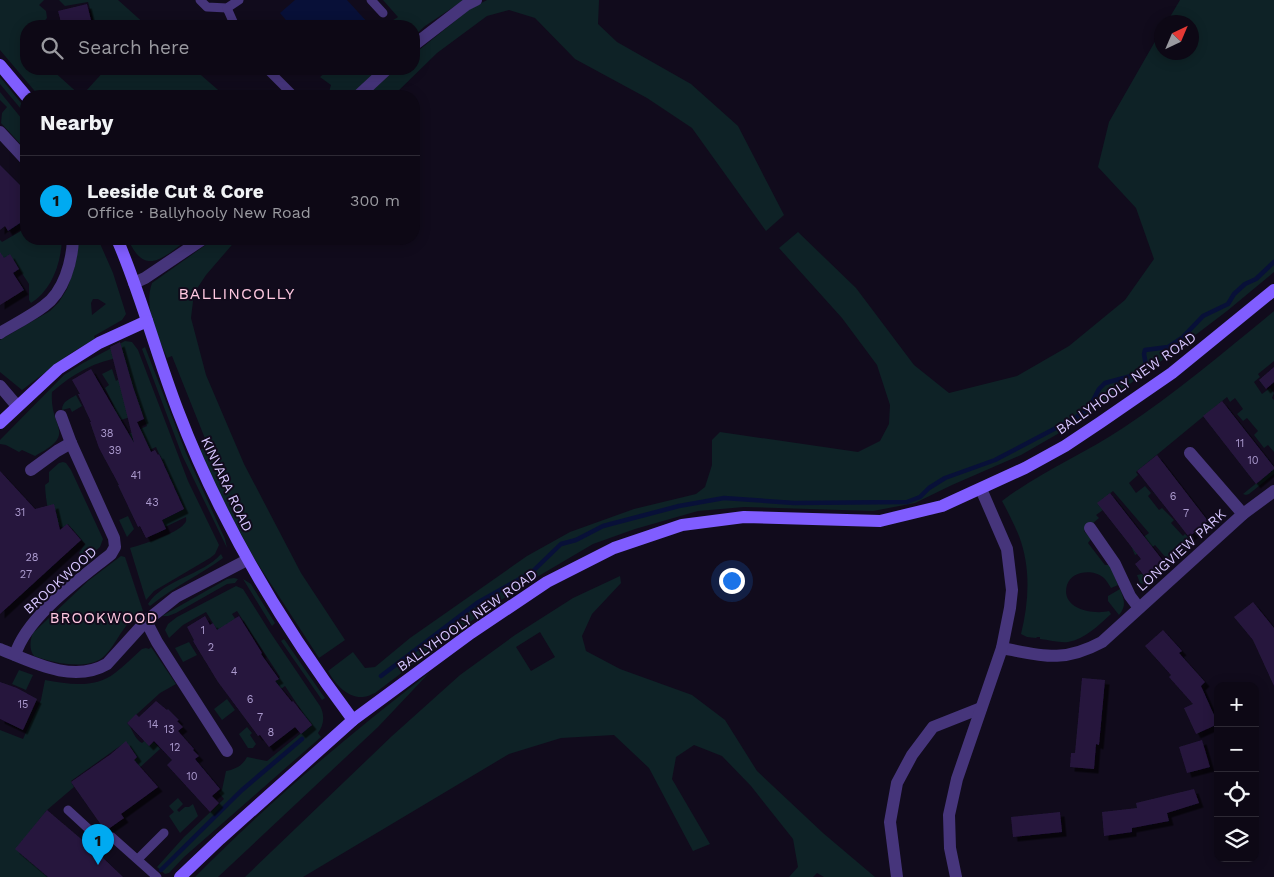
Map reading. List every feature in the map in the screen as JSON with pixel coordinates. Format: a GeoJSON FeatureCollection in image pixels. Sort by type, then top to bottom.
{"type":"FeatureCollection","features":[{"type":"Feature","properties":{"kind":"main road"},"geometry":{"type":"LineString","coordinates":[[0,65],[21,90]]}},
{"type":"Feature","properties":{"kind":"main road","name":"KINVARA ROAD"},"geometry":{"type":"LineString","coordinates":[[119,245],[178,410],[197,458],[227,523],[267,595],[303,652],[353,720]]}},
{"type":"Feature","properties":{"kind":"main road","name":"BALLYHOOLY NEW ROAD"},"geometry":{"type":"LineString","coordinates":[[180,877],[353,720],[471,633],[540,587],[614,548],[682,525],[744,518],[880,521],[942,506],[1025,468],[1101,422],[1172,373],[1274,290]]}},
{"type":"Feature","properties":{"kind":"main road"},"geometry":{"type":"LineString","coordinates":[[0,423],[45,380],[75,357],[124,330],[147,321]]}},
{"type":"Feature","properties":{"kind":"street"},"geometry":{"type":"LineString","coordinates":[[420,40],[466,5],[476,0]]}},
{"type":"Feature","properties":{"kind":"street"},"geometry":{"type":"LineString","coordinates":[[364,90],[381,75]]}},
{"type":"Feature","properties":{"kind":"street"},"geometry":{"type":"LineString","coordinates":[[0,132],[20,154]]}},
{"type":"Feature","properties":{"kind":"street"},"geometry":{"type":"LineString","coordinates":[[0,333],[45,306],[55,296],[63,283],[72,245]]}},
{"type":"Feature","properties":{"kind":"street"},"geometry":{"type":"LineString","coordinates":[[134,283],[194,245]]}},
{"type":"Feature","properties":{"kind":"street"},"geometry":{"type":"LineString","coordinates":[[0,386],[17,406]]}},
{"type":"Feature","properties":{"kind":"street","name":"BROOKWOOD"},"geometry":{"type":"LineString","coordinates":[[14,655],[18,643],[26,630],[72,586],[111,554],[115,547],[109,524],[71,443],[61,416]]}},
{"type":"Feature","properties":{"kind":"street"},"geometry":{"type":"LineString","coordinates":[[31,470],[71,443]]}},
{"type":"Feature","properties":{"kind":"street","name":"LONGVIEW PARK"},"geometry":{"type":"LineString","coordinates":[[1190,453],[1243,514]]}},
{"type":"Feature","properties":{"kind":"street"},"geometry":{"type":"LineString","coordinates":[[956,877],[950,848],[949,816],[956,779],[1002,648],[1012,590],[1007,549],[981,489]]}},
{"type":"Feature","properties":{"kind":"street","name":"LONGVIEW PARK"},"geometry":{"type":"LineString","coordinates":[[1002,648],[1042,656],[1058,656],[1074,655],[1102,642],[1243,514],[1274,491]]}},
{"type":"Feature","properties":{"kind":"street","name":"LONGVIEW PARK"},"geometry":{"type":"LineString","coordinates":[[1090,528],[1115,564],[1130,596],[1139,608]]}},
{"type":"Feature","properties":{"kind":"street"},"geometry":{"type":"LineString","coordinates":[[0,650],[54,669],[86,672],[99,668],[107,664],[146,621],[176,597],[247,560]]}},
{"type":"Feature","properties":{"kind":"street"},"geometry":{"type":"LineString","coordinates":[[146,621],[157,642],[227,751]]}},
{"type":"Feature","properties":{"kind":"street"},"geometry":{"type":"LineString","coordinates":[[897,877],[890,822],[897,783],[912,755],[934,727],[981,708]]}},
{"type":"Feature","properties":{"kind":"lane"},"geometry":{"type":"LineString","coordinates":[[200,0],[207,7],[227,8],[239,0]]}},
{"type":"Feature","properties":{"kind":"lane"},"geometry":{"type":"LineString","coordinates":[[371,0],[383,13]]}},
{"type":"Feature","properties":{"kind":"lane"},"geometry":{"type":"LineString","coordinates":[[227,8],[232,20]]}},
{"type":"Feature","properties":{"kind":"lane"},"geometry":{"type":"LineString","coordinates":[[273,75],[288,90]]}},
{"type":"Feature","properties":{"kind":"lane"},"geometry":{"type":"LineString","coordinates":[[68,810],[93,833],[112,837],[157,877]]}},
{"type":"Feature","properties":{"kind":"lane"},"geometry":{"type":"LineString","coordinates":[[138,859],[164,833]]}},
{"type":"Feature","properties":{"kind":"green space"},"geometry":{"type":"Polygon","coordinates":[[[0,0],[44,0],[39,5],[46,11],[47,18],[45,20],[20,20],[20,74],[0,50],[0,0]]]}},
{"type":"Feature","properties":{"kind":"green space"},"geometry":{"type":"Polygon","coordinates":[[[59,0],[118,0],[140,20],[93,20],[88,2],[65,6],[59,0]]]}},
{"type":"Feature","properties":{"kind":"green space"},"geometry":{"type":"Polygon","coordinates":[[[383,0],[464,0],[420,31],[420,20],[393,20],[398,17],[383,0]]]}},
{"type":"Feature","properties":{"kind":"green space"},"geometry":{"type":"Polygon","coordinates":[[[487,0],[599,0],[598,24],[617,42],[691,84],[738,126],[784,215],[766,231],[692,128],[647,98],[575,59],[535,18],[509,10],[487,16],[437,53],[420,70],[420,49],[470,9],[487,0]]]}},
{"type":"Feature","properties":{"kind":"green space"},"geometry":{"type":"Polygon","coordinates":[[[1180,0],[1274,0],[1274,272],[1227,311],[1068,428],[1021,455],[915,503],[873,511],[744,507],[698,511],[635,529],[593,544],[520,587],[457,631],[375,693],[365,697],[357,697],[347,693],[334,681],[328,671],[353,652],[365,668],[375,667],[410,638],[527,556],[570,532],[634,509],[696,494],[705,487],[712,465],[712,440],[720,432],[858,452],[880,441],[889,424],[890,405],[877,365],[842,318],[779,248],[798,232],[856,288],[914,365],[949,393],[1017,376],[1069,346],[1125,300],[1154,259],[1136,208],[1098,167],[1109,122],[1154,43],[1154,60],[1199,60],[1199,15],[1171,15],[1180,0]]]}},
{"type":"Feature","properties":{"kind":"green space"},"geometry":{"type":"Polygon","coordinates":[[[21,75],[58,75],[74,90],[34,90],[21,75]]]}},
{"type":"Feature","properties":{"kind":"green space"},"geometry":{"type":"Polygon","coordinates":[[[101,75],[201,75],[218,90],[87,90],[101,75]]]}},
{"type":"Feature","properties":{"kind":"green space"},"geometry":{"type":"Polygon","coordinates":[[[322,75],[372,75],[356,90],[330,90],[331,85],[320,77],[322,75]]]}},
{"type":"Feature","properties":{"kind":"green space"},"geometry":{"type":"Polygon","coordinates":[[[389,75],[414,75],[399,90],[373,90],[389,75]]]}},
{"type":"Feature","properties":{"kind":"green space"},"geometry":{"type":"Polygon","coordinates":[[[0,77],[20,102],[20,108],[0,84],[0,77]]]}},
{"type":"Feature","properties":{"kind":"green space"},"geometry":{"type":"Polygon","coordinates":[[[0,92],[20,117],[20,144],[1,123],[2,113],[7,107],[0,100],[0,92]]]}},
{"type":"Feature","properties":{"kind":"green space"},"geometry":{"type":"Polygon","coordinates":[[[20,232],[20,245],[61,245],[60,257],[50,283],[45,291],[31,303],[29,300],[29,284],[10,255],[0,261],[0,240],[2,242],[20,232]]]}},
{"type":"Feature","properties":{"kind":"green space"},"geometry":{"type":"Polygon","coordinates":[[[78,245],[101,245],[113,273],[126,314],[122,320],[94,336],[95,339],[71,353],[22,390],[0,372],[0,340],[50,311],[59,302],[67,289],[75,266],[78,245]],[[93,299],[91,303],[92,315],[106,304],[98,299],[93,299]]]}},
{"type":"Feature","properties":{"kind":"green space"},"geometry":{"type":"Polygon","coordinates":[[[131,245],[180,245],[163,257],[148,261],[141,258],[131,245]]]}},
{"type":"Feature","properties":{"kind":"green space"},"geometry":{"type":"Polygon","coordinates":[[[206,245],[232,245],[206,275],[194,293],[191,318],[206,375],[244,464],[301,573],[345,640],[319,658],[254,558],[221,497],[200,450],[208,446],[172,356],[167,358],[150,312],[149,302],[152,283],[206,245]]]}},
{"type":"Feature","properties":{"kind":"green space"},"geometry":{"type":"Polygon","coordinates":[[[1274,311],[1274,361],[1258,374],[1260,377],[1254,382],[1262,394],[1270,388],[1274,393],[1272,398],[1274,400],[1274,452],[1268,445],[1264,448],[1254,435],[1258,431],[1247,418],[1243,421],[1237,414],[1243,409],[1235,398],[1230,402],[1227,397],[1136,472],[1138,475],[1129,483],[1136,493],[1145,486],[1151,493],[1148,496],[1159,510],[1162,508],[1174,520],[1171,523],[1183,536],[1185,534],[1192,542],[1147,582],[1140,583],[1137,575],[1142,574],[1145,577],[1167,559],[1155,545],[1143,555],[1141,552],[1135,555],[1131,546],[1149,533],[1113,491],[1098,503],[1103,510],[1096,515],[1099,518],[1084,531],[1091,539],[1088,543],[1105,565],[1110,565],[1118,585],[1111,588],[1100,575],[1084,572],[1073,576],[1067,585],[1066,593],[1068,600],[1079,608],[1095,612],[1109,611],[1111,614],[1086,635],[1068,642],[1040,639],[1040,637],[1027,637],[1021,634],[1028,585],[1026,560],[1019,536],[1002,501],[1031,481],[1143,415],[1274,311]]]}},
{"type":"Feature","properties":{"kind":"green space"},"geometry":{"type":"Polygon","coordinates":[[[125,341],[132,342],[138,350],[188,481],[219,545],[215,554],[210,558],[154,591],[146,600],[130,548],[175,531],[185,523],[186,517],[165,527],[161,519],[184,509],[156,447],[134,457],[124,436],[147,426],[142,413],[118,421],[113,404],[105,388],[109,385],[102,374],[112,369],[116,381],[121,378],[124,357],[104,361],[85,369],[68,379],[52,392],[52,404],[59,435],[56,442],[48,448],[35,456],[0,444],[0,440],[64,375],[125,341]]]}},
{"type":"Feature","properties":{"kind":"green space"},"geometry":{"type":"Polygon","coordinates":[[[145,347],[186,453],[225,539],[227,548],[182,455],[142,349],[145,347]]]}},
{"type":"Feature","properties":{"kind":"green space"},"geometry":{"type":"Polygon","coordinates":[[[76,395],[82,406],[72,412],[70,408],[62,410],[65,402],[76,395]]]}},
{"type":"Feature","properties":{"kind":"green space"},"geometry":{"type":"Polygon","coordinates":[[[63,462],[71,470],[103,539],[100,547],[84,560],[79,553],[85,544],[68,524],[63,528],[58,525],[48,510],[45,485],[49,482],[49,472],[59,463],[63,462]]]}},
{"type":"Feature","properties":{"kind":"green space"},"geometry":{"type":"Polygon","coordinates":[[[1274,469],[1274,474],[1249,494],[1243,494],[1274,469]]]}},
{"type":"Feature","properties":{"kind":"green space"},"geometry":{"type":"Polygon","coordinates":[[[128,516],[134,529],[127,537],[119,520],[128,516]]]}},
{"type":"Feature","properties":{"kind":"green space"},"geometry":{"type":"Polygon","coordinates":[[[221,554],[223,558],[150,606],[148,604],[164,589],[204,567],[221,554]]]}},
{"type":"Feature","properties":{"kind":"green space"},"geometry":{"type":"Polygon","coordinates":[[[121,556],[125,557],[143,611],[128,624],[109,651],[102,658],[87,664],[59,663],[34,656],[31,651],[33,633],[88,581],[121,556]]]}},
{"type":"Feature","properties":{"kind":"green space"},"geometry":{"type":"Polygon","coordinates":[[[620,576],[621,583],[592,614],[582,636],[586,651],[620,669],[692,695],[725,720],[757,771],[823,833],[875,877],[824,877],[817,873],[813,877],[789,877],[798,867],[793,839],[751,786],[722,756],[694,745],[676,757],[672,779],[710,844],[693,851],[649,768],[614,735],[561,738],[509,754],[303,877],[245,877],[392,736],[460,675],[515,635],[573,598],[620,576]],[[540,632],[516,647],[531,671],[555,657],[540,632]]]}},
{"type":"Feature","properties":{"kind":"green space"},"geometry":{"type":"Polygon","coordinates":[[[227,579],[238,579],[235,583],[227,584],[176,613],[162,616],[227,579]]]}},
{"type":"Feature","properties":{"kind":"green space"},"geometry":{"type":"Polygon","coordinates":[[[243,579],[251,584],[275,623],[272,626],[243,579]]]}},
{"type":"Feature","properties":{"kind":"green space"},"geometry":{"type":"Polygon","coordinates":[[[236,586],[243,589],[320,706],[323,720],[322,727],[318,733],[321,737],[184,857],[169,873],[165,874],[157,867],[184,837],[224,799],[219,793],[222,790],[226,771],[238,767],[247,757],[267,761],[311,725],[285,686],[262,703],[272,683],[280,677],[237,611],[232,614],[238,623],[224,641],[206,612],[183,625],[169,638],[165,630],[168,624],[177,617],[236,586]]]}},
{"type":"Feature","properties":{"kind":"green space"},"geometry":{"type":"Polygon","coordinates":[[[1120,589],[1124,605],[1119,615],[1108,601],[1108,596],[1120,589]]]}},
{"type":"Feature","properties":{"kind":"green space"},"geometry":{"type":"Polygon","coordinates":[[[284,639],[325,698],[322,700],[281,641],[284,639]]]}},
{"type":"Feature","properties":{"kind":"green space"},"geometry":{"type":"Polygon","coordinates":[[[189,642],[197,655],[183,662],[175,648],[189,642]]]}},
{"type":"Feature","properties":{"kind":"green space"},"geometry":{"type":"Polygon","coordinates":[[[151,647],[176,684],[160,693],[127,723],[139,741],[142,743],[147,739],[152,743],[154,742],[160,749],[137,770],[131,762],[137,757],[133,752],[120,746],[71,781],[74,787],[47,810],[16,849],[48,877],[0,877],[0,730],[23,739],[41,700],[45,680],[81,684],[99,681],[115,673],[142,649],[149,649],[151,647]]]}},
{"type":"Feature","properties":{"kind":"green space"},"geometry":{"type":"Polygon","coordinates":[[[19,670],[33,675],[26,690],[12,684],[19,670]]]}},
{"type":"Feature","properties":{"kind":"green space"},"geometry":{"type":"Polygon","coordinates":[[[429,673],[378,727],[218,877],[195,877],[309,771],[429,673]]]}},
{"type":"Feature","properties":{"kind":"green space"},"geometry":{"type":"Polygon","coordinates":[[[227,699],[235,710],[222,720],[214,709],[227,699]]]}},
{"type":"Feature","properties":{"kind":"green space"},"geometry":{"type":"Polygon","coordinates":[[[247,727],[252,733],[250,735],[256,744],[253,748],[248,748],[239,734],[247,727]]]}},
{"type":"Feature","properties":{"kind":"green space"},"geometry":{"type":"Polygon","coordinates":[[[178,798],[183,804],[177,810],[179,812],[193,804],[198,816],[180,833],[169,816],[174,812],[169,806],[178,798]]]}},
{"type":"Feature","properties":{"kind":"shaded area"},"geometry":{"type":"Polygon","coordinates":[[[295,0],[347,0],[365,20],[286,20],[280,13],[295,0]]]}},
{"type":"Feature","properties":{"kind":"building"},"geometry":{"type":"Polygon","coordinates":[[[87,4],[91,20],[60,20],[58,11],[87,4]]]}},
{"type":"Feature","properties":{"kind":"building"},"geometry":{"type":"Polygon","coordinates":[[[0,165],[20,185],[20,223],[8,231],[5,226],[0,230],[0,165]]]}},
{"type":"Feature","properties":{"kind":"building"},"geometry":{"type":"Polygon","coordinates":[[[0,252],[4,258],[10,254],[19,269],[13,273],[24,290],[0,305],[0,252]]]}},
{"type":"Feature","properties":{"kind":"building"},"geometry":{"type":"Polygon","coordinates":[[[120,342],[144,419],[137,422],[151,452],[155,450],[159,454],[184,509],[162,520],[166,529],[146,538],[140,526],[138,527],[119,485],[99,448],[91,422],[78,394],[80,394],[72,380],[91,369],[134,443],[110,347],[120,342]]]}},
{"type":"Feature","properties":{"kind":"building"},"geometry":{"type":"Polygon","coordinates":[[[1274,367],[1274,382],[1266,389],[1259,380],[1274,367]]]}},
{"type":"Feature","properties":{"kind":"building"},"geometry":{"type":"Polygon","coordinates":[[[1222,401],[1274,467],[1256,484],[1203,416],[1222,401]]]}},
{"type":"Feature","properties":{"kind":"building"},"geometry":{"type":"Polygon","coordinates":[[[1157,455],[1208,521],[1189,537],[1137,471],[1157,455]]]}},
{"type":"Feature","properties":{"kind":"building"},"geometry":{"type":"Polygon","coordinates":[[[0,471],[35,509],[54,504],[60,530],[67,524],[81,540],[0,614],[0,471]]]}},
{"type":"Feature","properties":{"kind":"building"},"geometry":{"type":"Polygon","coordinates":[[[1110,493],[1164,562],[1145,577],[1135,564],[1141,559],[1097,503],[1110,493]]]}},
{"type":"Feature","properties":{"kind":"building"},"geometry":{"type":"Polygon","coordinates":[[[1253,602],[1274,628],[1274,686],[1253,640],[1234,617],[1253,602]]]}},
{"type":"Feature","properties":{"kind":"building"},"geometry":{"type":"Polygon","coordinates":[[[205,616],[210,625],[213,623],[217,630],[239,616],[261,654],[279,679],[275,681],[312,725],[301,734],[295,727],[269,747],[260,735],[258,736],[218,682],[193,641],[187,627],[205,616]]]}},
{"type":"Feature","properties":{"kind":"building"},"geometry":{"type":"Polygon","coordinates":[[[1163,630],[1182,651],[1179,653],[1205,682],[1201,686],[1214,715],[1214,726],[1196,734],[1184,708],[1193,704],[1169,677],[1171,675],[1145,646],[1163,630]]]}},
{"type":"Feature","properties":{"kind":"building"},"geometry":{"type":"Polygon","coordinates":[[[1082,678],[1105,680],[1099,745],[1096,744],[1094,769],[1070,767],[1071,753],[1075,753],[1082,678]]]}},
{"type":"Feature","properties":{"kind":"building"},"geometry":{"type":"Polygon","coordinates":[[[0,682],[17,688],[37,699],[23,730],[0,719],[0,682]]]}},
{"type":"Feature","properties":{"kind":"building"},"geometry":{"type":"Polygon","coordinates":[[[156,701],[179,720],[177,721],[183,727],[178,731],[199,756],[195,759],[220,789],[212,796],[219,803],[210,812],[167,765],[172,760],[154,741],[149,746],[127,723],[136,714],[139,717],[156,701]]]}},
{"type":"Feature","properties":{"kind":"building"},"geometry":{"type":"Polygon","coordinates":[[[1202,740],[1210,767],[1187,773],[1179,747],[1202,740]]]}},
{"type":"Feature","properties":{"kind":"building"},"geometry":{"type":"Polygon","coordinates":[[[126,741],[137,757],[134,760],[158,787],[121,814],[124,818],[107,830],[104,829],[71,782],[126,741]]]}},
{"type":"Feature","properties":{"kind":"building"},"geometry":{"type":"Polygon","coordinates":[[[1194,789],[1199,803],[1167,813],[1169,821],[1132,828],[1132,832],[1104,836],[1102,812],[1137,808],[1136,803],[1194,789]]]}},
{"type":"Feature","properties":{"kind":"building"},"geometry":{"type":"Polygon","coordinates":[[[47,810],[123,877],[48,877],[15,849],[47,810]]]}},
{"type":"Feature","properties":{"kind":"building"},"geometry":{"type":"Polygon","coordinates":[[[1060,812],[1062,832],[1013,837],[1011,817],[1060,812]]]}},
{"type":"Feature","properties":{"kind":"waterway"},"geometry":{"type":"LineString","coordinates":[[381,676],[477,603],[532,572],[561,544],[576,540],[603,526],[679,506],[724,498],[794,503],[907,502],[920,497],[929,488],[945,478],[995,460],[1075,418],[1089,408],[1099,389],[1105,383],[1135,375],[1141,371],[1146,365],[1145,350],[1168,347],[1183,337],[1203,316],[1228,304],[1234,294],[1245,284],[1256,279],[1274,262]]}},
{"type":"Feature","properties":{"kind":"waterway"},"geometry":{"type":"LineString","coordinates":[[161,870],[242,790],[302,739]]}},
{"type":"Feature","properties":{"kind":"place","name":"Leeside Cut & Core"},"geometry":{"type":"Point","coordinates":[98,865]}},
{"type":"Feature","properties":{"kind":"district","name":"BALLINCOLLY"},"geometry":{"type":"Point","coordinates":[237,293]}},
{"type":"Feature","properties":{"kind":"district","name":"BROOKWOOD"},"geometry":{"type":"Point","coordinates":[104,618]}}]}
